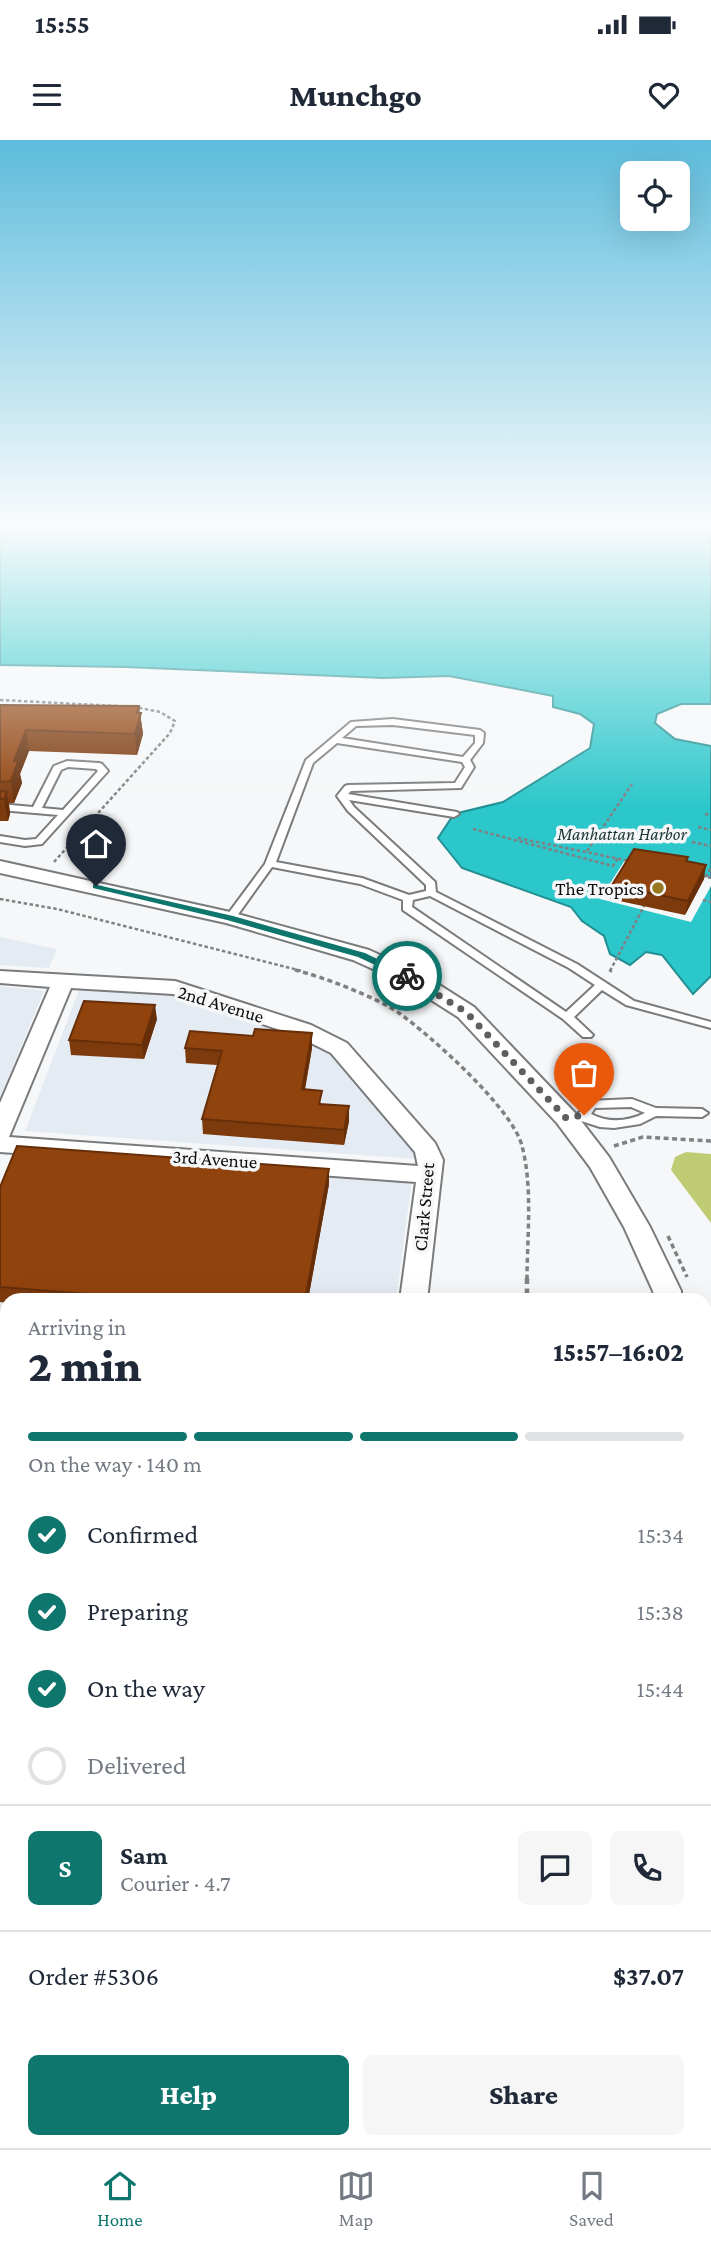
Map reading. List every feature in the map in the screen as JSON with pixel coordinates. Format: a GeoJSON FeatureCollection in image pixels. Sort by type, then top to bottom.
{"type":"FeatureCollection","features":[{"type":"Feature","properties":{"kind":"street"},"geometry":{"type":"LineString","coordinates":[[0,867],[230,918],[361,955],[414,979],[466,1012],[575,1117],[592,1153],[637,1227],[667,1293]]}},
{"type":"Feature","properties":{"kind":"street","name":"2nd Avenue"},"geometry":{"type":"LineString","coordinates":[[0,977],[175,988],[196,992],[303,1030],[339,1048],[348,1059]]}},
{"type":"Feature","properties":{"kind":"street"},"geometry":{"type":"LineString","coordinates":[[0,1132],[63,981]]}},
{"type":"Feature","properties":{"kind":"street","name":"Clark Street"},"geometry":{"type":"LineString","coordinates":[[348,1059],[426,1149],[431,1160],[415,1293]]}},
{"type":"Feature","properties":{"kind":"street","name":"3rd Avenue"},"geometry":{"type":"LineString","coordinates":[[0,1144],[429,1175]]}},
{"type":"Feature","properties":{"kind":"lane"},"geometry":{"type":"LineString","coordinates":[[230,918],[270,864],[309,762],[354,724],[393,722],[480,733],[479,743],[465,760]]}},
{"type":"Feature","properties":{"kind":"lane"},"geometry":{"type":"LineString","coordinates":[[335,740],[465,760],[470,767],[458,786],[348,788],[342,796]]}},
{"type":"Feature","properties":{"kind":"lane"},"geometry":{"type":"LineString","coordinates":[[0,839],[39,842],[103,771],[99,766],[67,764],[57,768],[37,809]]}},
{"type":"Feature","properties":{"kind":"lane"},"geometry":{"type":"LineString","coordinates":[[342,796],[454,814]]}},
{"type":"Feature","properties":{"kind":"lane"},"geometry":{"type":"LineString","coordinates":[[342,796],[351,809],[431,884],[431,894]]}},
{"type":"Feature","properties":{"kind":"lane"},"geometry":{"type":"LineString","coordinates":[[0,807],[65,813]]}},
{"type":"Feature","properties":{"kind":"lane"},"geometry":{"type":"LineString","coordinates":[[270,864],[362,881],[408,898],[431,894],[515,934],[630,1003],[711,1025]]}},
{"type":"Feature","properties":{"kind":"lane"},"geometry":{"type":"LineString","coordinates":[[408,898],[407,908],[567,1017],[587,1035]]}},
{"type":"Feature","properties":{"kind":"lane"},"geometry":{"type":"LineString","coordinates":[[567,1017],[601,985]]}},
{"type":"Feature","properties":{"kind":"lane"},"geometry":{"type":"LineString","coordinates":[[575,1117],[592,1104],[632,1103],[654,1112],[708,1113]]}},
{"type":"Feature","properties":{"kind":"lane"},"geometry":{"type":"LineString","coordinates":[[575,1117],[600,1123],[639,1122],[654,1112]]}},
{"type":"Feature","properties":{"kind":"path"},"geometry":{"type":"LineString","coordinates":[[587,851],[632,784]]}},
{"type":"Feature","properties":{"kind":"path"},"geometry":{"type":"LineString","coordinates":[[705,814],[711,815]]}},
{"type":"Feature","properties":{"kind":"path"},"geometry":{"type":"LineString","coordinates":[[698,827],[711,830]]}},
{"type":"Feature","properties":{"kind":"path"},"geometry":{"type":"LineString","coordinates":[[473,828],[613,866],[618,858]]}},
{"type":"Feature","properties":{"kind":"path"},"geometry":{"type":"LineString","coordinates":[[518,838],[636,862]]}},
{"type":"Feature","properties":{"kind":"path"},"geometry":{"type":"LineString","coordinates":[[692,842],[711,846]]}},
{"type":"Feature","properties":{"kind":"path"},"geometry":{"type":"LineString","coordinates":[[701,865],[711,867],[706,877]]}},
{"type":"Feature","properties":{"kind":"path"},"geometry":{"type":"LineString","coordinates":[[694,874],[711,878]]}},
{"type":"Feature","properties":{"kind":"path"},"geometry":{"type":"LineString","coordinates":[[703,900],[711,902]]}},
{"type":"Feature","properties":{"kind":"path"},"geometry":{"type":"LineString","coordinates":[[615,965],[644,906]]}},
{"type":"Feature","properties":{"kind":"path"},"geometry":{"type":"LineString","coordinates":[[592,1153],[643,1137],[711,1141]]}},
{"type":"Feature","properties":{"kind":"shaded area"},"geometry":{"type":"Polygon","coordinates":[[[0,937],[57,949],[49,968],[0,965],[0,937]]]}},
{"type":"Feature","properties":{"kind":"shaded area"},"geometry":{"type":"Polygon","coordinates":[[[81,985],[167,991],[263,1019],[331,1050],[418,1150],[417,1159],[25,1131],[81,985]]]}},
{"type":"Feature","properties":{"kind":"shaded area"},"geometry":{"type":"Polygon","coordinates":[[[0,986],[44,991],[0,1097],[0,986]]]}},
{"type":"Feature","properties":{"kind":"shaded area"},"geometry":{"type":"Polygon","coordinates":[[[21,1153],[407,1182],[411,1186],[397,1293],[0,1293],[0,1210],[21,1153]]]}},
{"type":"Feature","properties":{"kind":"green space"},"geometry":{"type":"Polygon","coordinates":[[[686,1152],[711,1154],[711,1223],[671,1170],[675,1157],[686,1152]]]}},
{"type":"Feature","properties":{"kind":"water","name":"Manhattan Harbor"},"geometry":{"type":"Polygon","coordinates":[[[0,620],[711,620],[711,704],[681,704],[657,714],[655,723],[675,739],[711,746],[711,976],[693,994],[662,955],[646,952],[630,965],[610,954],[604,936],[582,921],[571,907],[462,868],[438,838],[454,814],[503,802],[590,748],[594,724],[580,714],[553,707],[553,696],[449,676],[383,678],[126,667],[0,665],[0,620]]]}},
{"type":"Feature","properties":{"kind":"pier","name":"The Tropics"},"geometry":{"type":"Polygon","coordinates":[[[625,860],[711,878],[711,886],[691,922],[600,899],[625,860]]]}},
{"type":"Feature","properties":{"kind":"building"},"geometry":{"type":"Polygon","coordinates":[[[0,705],[139,706],[137,713],[141,713],[135,734],[26,730],[14,761],[18,761],[11,781],[0,782],[0,705]]]}},
{"type":"Feature","properties":{"kind":"building"},"geometry":{"type":"Polygon","coordinates":[[[0,791],[7,792],[4,799],[0,799],[0,791]]]}},
{"type":"Feature","properties":{"kind":"building"},"geometry":{"type":"Polygon","coordinates":[[[634,849],[688,857],[686,861],[706,865],[688,901],[612,885],[634,849]]]}},
{"type":"Feature","properties":{"kind":"building"},"geometry":{"type":"Polygon","coordinates":[[[84,1001],[155,1005],[142,1045],[69,1040],[84,1001]]]}},
{"type":"Feature","properties":{"kind":"building"},"geometry":{"type":"Polygon","coordinates":[[[255,1029],[312,1033],[302,1089],[322,1091],[319,1104],[349,1106],[344,1130],[202,1119],[222,1051],[185,1048],[190,1031],[253,1036],[255,1029]]]}},
{"type":"Feature","properties":{"kind":"building"},"geometry":{"type":"Polygon","coordinates":[[[17,1146],[329,1169],[306,1293],[76,1293],[0,1287],[0,1187],[17,1146]]]}},
{"type":"Feature","properties":{"kind":"way so far"},"geometry":{"type":"LineString","coordinates":[[407,976],[466,1012],[566,1118],[584,1115]]}},
{"type":"Feature","properties":{"kind":"place","name":"The Tropics"},"geometry":{"type":"Point","coordinates":[658,888]}},
{"type":"Feature","properties":{"kind":"route"},"geometry":{"type":"LineString","coordinates":[[96,886],[230,918],[361,955],[407,976]]}}]}
